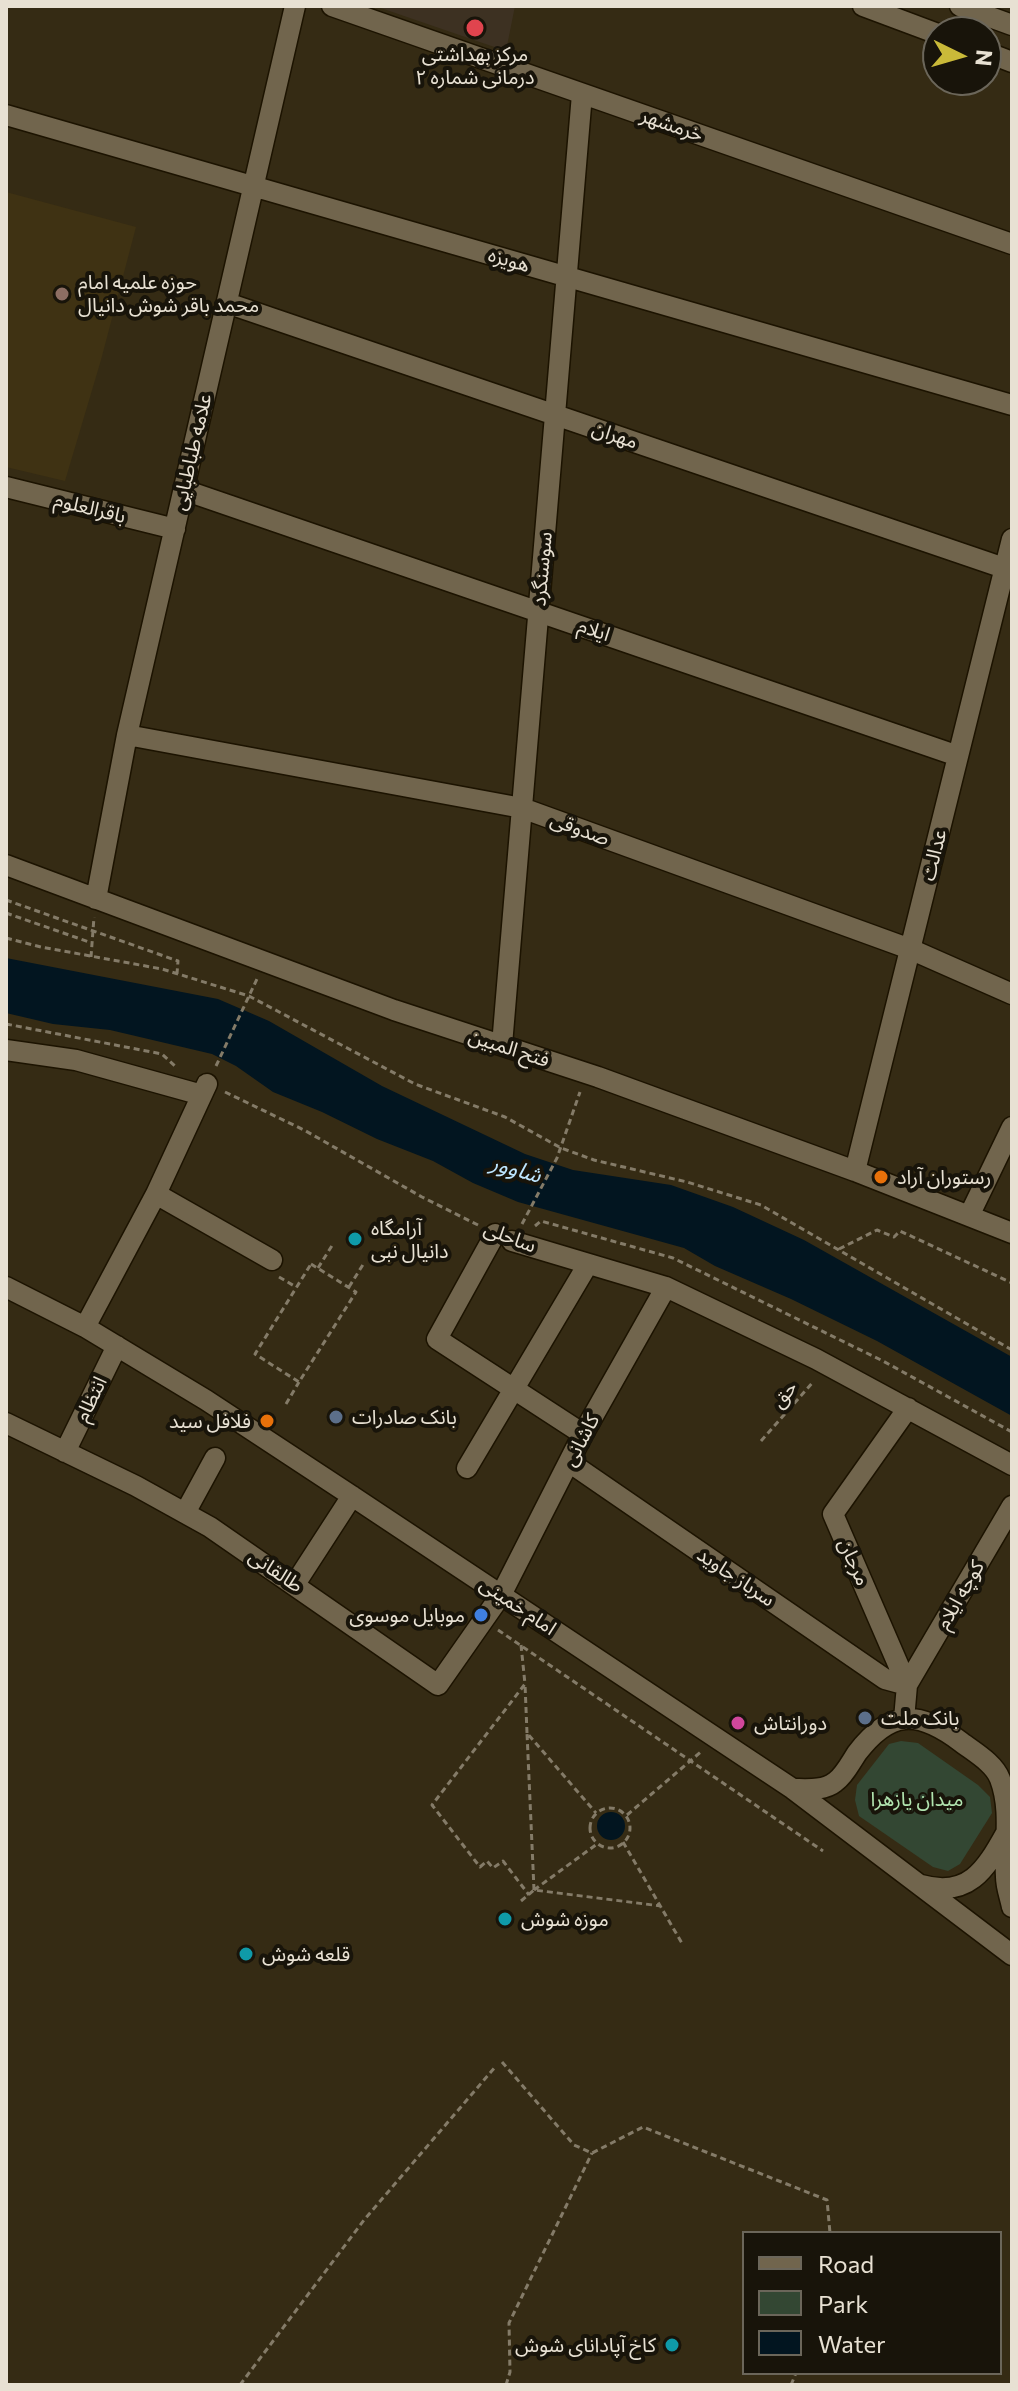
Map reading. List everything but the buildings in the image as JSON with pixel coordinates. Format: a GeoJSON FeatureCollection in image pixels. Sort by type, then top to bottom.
{"type":"FeatureCollection","features":[{"type":"Feature","properties":{"kind":"street","name":"علامه طباطبایی"},"geometry":{"type":"LineString","coordinates":[[96,899],[127,735],[295,6]]}},
{"type":"Feature","properties":{"kind":"street","name":"خرمشهر"},"geometry":{"type":"LineString","coordinates":[[332,6],[1012,244]]}},
{"type":"Feature","properties":{"kind":"street"},"geometry":{"type":"LineString","coordinates":[[863,6],[922,28]]}},
{"type":"Feature","properties":{"kind":"street"},"geometry":{"type":"LineString","coordinates":[[960,6],[1012,25]]}},
{"type":"Feature","properties":{"kind":"street","name":"سوسنگرد"},"geometry":{"type":"LineString","coordinates":[[502,1045],[582,94]]}},
{"type":"Feature","properties":{"kind":"street","name":"هویزه"},"geometry":{"type":"LineString","coordinates":[[6,115],[1012,405]]}},
{"type":"Feature","properties":{"kind":"street","name":"مهران"},"geometry":{"type":"LineString","coordinates":[[227,303],[1004,568]]}},
{"type":"Feature","properties":{"kind":"street","name":"باقرالعلوم"},"geometry":{"type":"LineString","coordinates":[[6,487],[175,529]]}},
{"type":"Feature","properties":{"kind":"street","name":"ایلام"},"geometry":{"type":"LineString","coordinates":[[184,490],[958,756]]}},
{"type":"Feature","properties":{"kind":"street","name":"عدالت"},"geometry":{"type":"LineString","coordinates":[[855,1171],[1012,539]]}},
{"type":"Feature","properties":{"kind":"street","name":"صدوقی"},"geometry":{"type":"LineString","coordinates":[[127,735],[522,808],[910,949],[1012,994]]}},
{"type":"Feature","properties":{"kind":"street","name":"فتح المبین"},"geometry":{"type":"LineString","coordinates":[[6,865],[394,1010],[587,1073],[855,1171],[1012,1233]]}},
{"type":"Feature","properties":{"kind":"street"},"geometry":{"type":"LineString","coordinates":[[6,1050],[207,1084],[156,1194],[85,1327]]}},
{"type":"Feature","properties":{"kind":"street"},"geometry":{"type":"LineString","coordinates":[[969,1216],[1012,1127]]}},
{"type":"Feature","properties":{"kind":"street"},"geometry":{"type":"LineString","coordinates":[[156,1194],[272,1260]]}},
{"type":"Feature","properties":{"kind":"street"},"geometry":{"type":"LineString","coordinates":[[504,1238],[437,1339],[583,1434]]}},
{"type":"Feature","properties":{"kind":"street","name":"ساحلی"},"geometry":{"type":"LineString","coordinates":[[504,1238],[666,1287],[828,1366],[1012,1465]]}},
{"type":"Feature","properties":{"kind":"street"},"geometry":{"type":"LineString","coordinates":[[467,1468],[588,1264]]}},
{"type":"Feature","properties":{"kind":"street","name":"امام خمینی"},"geometry":{"type":"LineString","coordinates":[[6,1287],[117,1346],[352,1496],[793,1789],[1012,1955]]}},
{"type":"Feature","properties":{"kind":"street","name":"کاشانی"},"geometry":{"type":"LineString","coordinates":[[501,1595],[583,1434],[666,1287]]}},
{"type":"Feature","properties":{"kind":"street","name":"انتظام"},"geometry":{"type":"LineString","coordinates":[[65,1452],[117,1346]]}},
{"type":"Feature","properties":{"kind":"street","name":"مرجان"},"geometry":{"type":"LineString","coordinates":[[907,1685],[833,1514],[908,1408]]}},
{"type":"Feature","properties":{"kind":"street","name":"طالقانی"},"geometry":{"type":"LineString","coordinates":[[6,1423],[210,1527],[438,1685],[501,1595]]}},
{"type":"Feature","properties":{"kind":"street"},"geometry":{"type":"LineString","coordinates":[[185,1513],[215,1458]]}},
{"type":"Feature","properties":{"kind":"street","name":"سرباز جاوید"},"geometry":{"type":"LineString","coordinates":[[569,1462],[885,1679],[907,1685]]}},
{"type":"Feature","properties":{"kind":"street"},"geometry":{"type":"LineString","coordinates":[[295,1584],[352,1496]]}},
{"type":"Feature","properties":{"kind":"street","name":"کوچه ایلام"},"geometry":{"type":"LineString","coordinates":[[907,1685],[1012,1506]]}},
{"type":"Feature","properties":{"kind":"street"},"geometry":{"type":"LineString","coordinates":[[904,1719],[907,1685]]}},
{"type":"Feature","properties":{"kind":"street"},"geometry":{"type":"LineString","coordinates":[[793,1789],[818,1788],[834,1783],[872,1734],[888,1722],[904,1719],[922,1721],[949,1733],[985,1760],[999,1775],[1010,1826],[1006,1878],[1012,1907]]}},
{"type":"Feature","properties":{"kind":"street"},"geometry":{"type":"LineString","coordinates":[[985,1760],[1012,1769]]}},
{"type":"Feature","properties":{"kind":"street"},"geometry":{"type":"LineString","coordinates":[[834,1783],[841,1827]]}},
{"type":"Feature","properties":{"kind":"street"},"geometry":{"type":"LineString","coordinates":[[917,1884],[939,1890],[970,1881],[990,1861],[1010,1826]]}},
{"type":"Feature","properties":{"kind":"path"},"geometry":{"type":"LineString","coordinates":[[91,957],[96,899]]}},
{"type":"Feature","properties":{"kind":"path"},"geometry":{"type":"LineString","coordinates":[[6,900],[178,961],[177,974]]}},
{"type":"Feature","properties":{"kind":"path"},"geometry":{"type":"LineString","coordinates":[[6,913],[92,943]]}},
{"type":"Feature","properties":{"kind":"path"},"geometry":{"type":"LineString","coordinates":[[6,938],[177,974],[249,996],[415,1084],[505,1117],[561,1148],[594,1160],[687,1182],[761,1205],[1012,1350]]}},
{"type":"Feature","properties":{"kind":"path"},"geometry":{"type":"LineString","coordinates":[[207,1084],[265,961]]}},
{"type":"Feature","properties":{"kind":"path","name":"ساحلی"},"geometry":{"type":"LineString","coordinates":[[6,1024],[162,1054],[182,1072],[304,1130],[422,1197],[504,1238]]}},
{"type":"Feature","properties":{"kind":"path"},"geometry":{"type":"LineString","coordinates":[[523,1223],[557,1158],[587,1073]]}},
{"type":"Feature","properties":{"kind":"path"},"geometry":{"type":"LineString","coordinates":[[535,1226],[541,1221],[673,1258],[883,1361],[1012,1432]]}},
{"type":"Feature","properties":{"kind":"path"},"geometry":{"type":"LineString","coordinates":[[839,1249],[877,1230],[894,1237],[900,1231],[1012,1283]]}},
{"type":"Feature","properties":{"kind":"path"},"geometry":{"type":"LineString","coordinates":[[318,1268],[333,1244]]}},
{"type":"Feature","properties":{"kind":"path"},"geometry":{"type":"LineString","coordinates":[[349,1287],[364,1263]]}},
{"type":"Feature","properties":{"kind":"path"},"geometry":{"type":"LineString","coordinates":[[286,1404],[356,1292],[311,1264],[255,1354],[299,1382]]}},
{"type":"Feature","properties":{"kind":"path","name":"حق"},"geometry":{"type":"LineString","coordinates":[[761,1441],[828,1366]]}},
{"type":"Feature","properties":{"kind":"path"},"geometry":{"type":"LineString","coordinates":[[483,1620],[823,1851]]}},
{"type":"Feature","properties":{"kind":"path"},"geometry":{"type":"LineString","coordinates":[[521,1645],[534,1890]]}},
{"type":"Feature","properties":{"kind":"path"},"geometry":{"type":"LineString","coordinates":[[525,1684],[432,1805],[480,1867],[487,1861],[493,1868],[503,1861],[529,1895]]}},
{"type":"Feature","properties":{"kind":"path"},"geometry":{"type":"LineString","coordinates":[[527,1733],[596,1813]]}},
{"type":"Feature","properties":{"kind":"path"},"geometry":{"type":"LineString","coordinates":[[627,1815],[716,1738]]}},
{"type":"Feature","properties":{"kind":"path"},"geometry":{"type":"LineString","coordinates":[[606,1807],[617,1808],[627,1815],[630,1826],[628,1838],[620,1846],[608,1848],[597,1844],[591,1835],[590,1823],[596,1813],[606,1807]]}},
{"type":"Feature","properties":{"kind":"path"},"geometry":{"type":"LineString","coordinates":[[623,1842],[683,1945]]}},
{"type":"Feature","properties":{"kind":"path"},"geometry":{"type":"LineString","coordinates":[[521,1901],[597,1844]]}},
{"type":"Feature","properties":{"kind":"path"},"geometry":{"type":"LineString","coordinates":[[534,1890],[661,1906]]}},
{"type":"Feature","properties":{"kind":"path"},"geometry":{"type":"LineString","coordinates":[[502,2062],[574,2145],[592,2153]]}},
{"type":"Feature","properties":{"kind":"path"},"geometry":{"type":"LineString","coordinates":[[240,2385],[364,2220],[496,2066]]}},
{"type":"Feature","properties":{"kind":"path"},"geometry":{"type":"LineString","coordinates":[[506,2385],[510,2372],[509,2323],[592,2153],[643,2127],[827,2200],[830,2231]]}},
{"type":"Feature","properties":{"kind":"shaded area","name":"مرکز بهداشتی درمانی شماره ۲"},"geometry":{"type":"Polygon","coordinates":[[[375,6],[515,6],[506,51],[375,6]]]}},
{"type":"Feature","properties":{"kind":"shaded area","name":"حوزه علمیه امام محمد باقر شوش دانیال"},"geometry":{"type":"Polygon","coordinates":[[[6,192],[136,227],[65,481],[6,467],[6,192]]]}},
{"type":"Feature","properties":{"kind":"green space","name":"میدان یازهرا"},"geometry":{"type":"Polygon","coordinates":[[[901,1741],[918,1743],[978,1785],[990,1797],[992,1813],[960,1864],[948,1871],[933,1867],[859,1816],[855,1800],[857,1785],[889,1744],[901,1741]]]}},
{"type":"Feature","properties":{"kind":"water","name":"شاوور"},"geometry":{"type":"Polygon","coordinates":[[[6,958],[218,999],[269,1021],[382,1086],[525,1154],[573,1170],[671,1185],[733,1207],[804,1240],[1012,1357],[1012,1416],[877,1341],[715,1266],[684,1248],[518,1202],[473,1183],[433,1161],[273,1092],[236,1066],[212,1054],[110,1030],[53,1024],[6,1013],[6,958]]]}},
{"type":"Feature","properties":{"kind":"water"},"geometry":{"type":"Polygon","coordinates":[[[611,1812],[621,1816],[625,1826],[621,1836],[611,1840],[601,1836],[597,1826],[601,1816],[611,1812]]]}},
{"type":"Feature","properties":{"kind":"place","name":"مرکز بهداشتی درمانی شماره ۲"},"geometry":{"type":"Point","coordinates":[475,28]}},
{"type":"Feature","properties":{"kind":"place","name":"حوزه علمیه امام محمد باقر شوش دانیال"},"geometry":{"type":"Point","coordinates":[62,294]}},
{"type":"Feature","properties":{"kind":"place","name":"رستوران آراد"},"geometry":{"type":"Point","coordinates":[881,1177]}},
{"type":"Feature","properties":{"kind":"place","name":"آرامگاه دانیال نبی"},"geometry":{"type":"Point","coordinates":[355,1239]}},
{"type":"Feature","properties":{"kind":"place","name":"بانک صادرات"},"geometry":{"type":"Point","coordinates":[336,1417]}},
{"type":"Feature","properties":{"kind":"place","name":"فلافل سید"},"geometry":{"type":"Point","coordinates":[267,1421]}},
{"type":"Feature","properties":{"kind":"place","name":"موبایل موسوى"},"geometry":{"type":"Point","coordinates":[481,1615]}},
{"type":"Feature","properties":{"kind":"place","name":"بانک ملت"},"geometry":{"type":"Point","coordinates":[865,1718]}},
{"type":"Feature","properties":{"kind":"place","name":"دورانتاش"},"geometry":{"type":"Point","coordinates":[738,1723]}},
{"type":"Feature","properties":{"kind":"place","name":"موزه شوش"},"geometry":{"type":"Point","coordinates":[505,1919]}},
{"type":"Feature","properties":{"kind":"place","name":"قلعه شوش"},"geometry":{"type":"Point","coordinates":[246,1954]}},
{"type":"Feature","properties":{"kind":"place","name":"کاخ آپاداناى شوش"},"geometry":{"type":"Point","coordinates":[672,2345]}}]}
